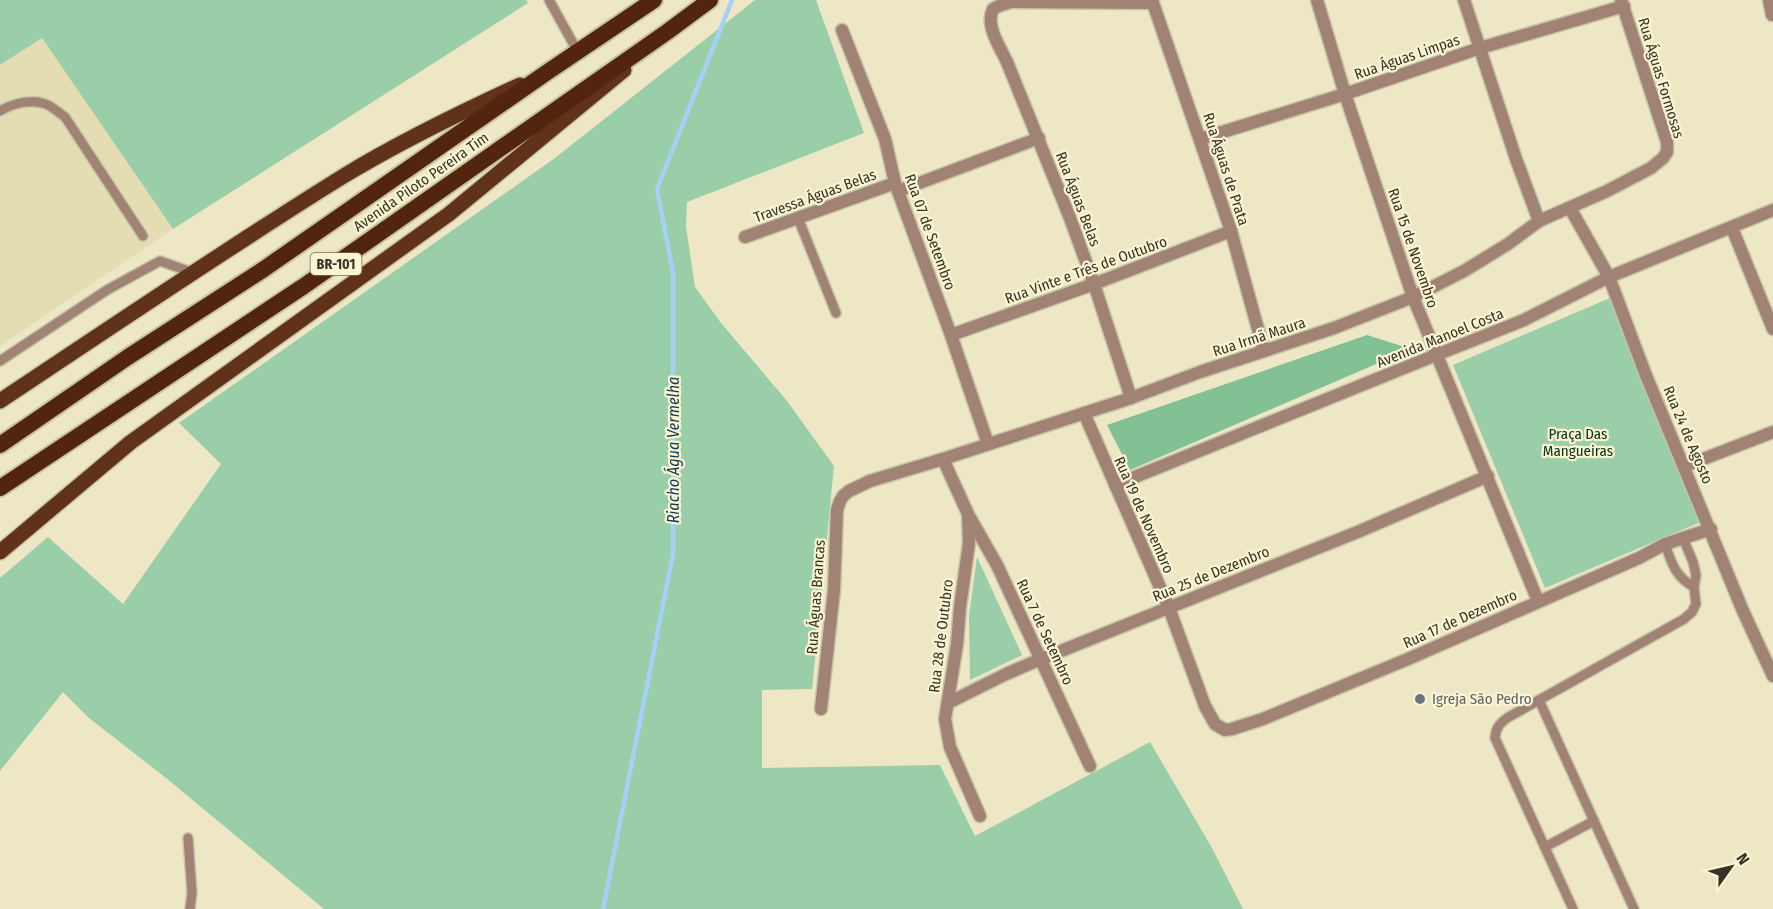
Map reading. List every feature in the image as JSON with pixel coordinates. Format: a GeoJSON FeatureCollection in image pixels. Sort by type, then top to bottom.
{"type":"FeatureCollection","features":[{"type":"Feature","properties":{"kind":"highway","name":"Avenida Piloto Pereira Tim"},"geometry":{"type":"LineString","coordinates":[[0,445],[128,357],[264,269],[654,0]]}},
{"type":"Feature","properties":{"kind":"highway","name":"Avenida Piloto Pereira Tim"},"geometry":{"type":"LineString","coordinates":[[0,488],[304,286],[710,0]]}},
{"type":"Feature","properties":{"kind":"main road"},"geometry":{"type":"LineString","coordinates":[[0,552],[131,442],[449,214],[593,97],[667,32]]}},
{"type":"Feature","properties":{"kind":"main road"},"geometry":{"type":"LineString","coordinates":[[0,401],[344,176],[442,122],[546,73]]}},
{"type":"Feature","properties":{"kind":"street","name":"Rua 15 de Novembro"},"geometry":{"type":"LineString","coordinates":[[1317,0],[1345,94],[1413,297],[1538,601]]}},
{"type":"Feature","properties":{"kind":"street"},"geometry":{"type":"LineString","coordinates":[[1464,0],[1539,221]]}},
{"type":"Feature","properties":{"kind":"street"},"geometry":{"type":"LineString","coordinates":[[1769,0],[1772,15]]}},
{"type":"Feature","properties":{"kind":"street"},"geometry":{"type":"LineString","coordinates":[[1074,1],[1155,1]]}},
{"type":"Feature","properties":{"kind":"street","name":"Rua Águas Belas"},"geometry":{"type":"LineString","coordinates":[[1074,1],[1011,2],[993,9],[990,20],[996,40],[1039,138],[1094,284],[1131,398]]}},
{"type":"Feature","properties":{"kind":"street","name":"Rua Águas de Prata"},"geometry":{"type":"LineString","coordinates":[[1155,1],[1231,231],[1264,351]]}},
{"type":"Feature","properties":{"kind":"street","name":"Rua Águas Limpas"},"geometry":{"type":"LineString","coordinates":[[1200,140],[1622,3]]}},
{"type":"Feature","properties":{"kind":"street","name":"Rua Águas Formosas"},"geometry":{"type":"LineString","coordinates":[[1622,3],[1666,142],[1667,152],[1659,164]]}},
{"type":"Feature","properties":{"kind":"street","name":"Rua 07 de Setembro"},"geometry":{"type":"LineString","coordinates":[[842,30],[885,139],[896,187],[951,335],[988,444]]}},
{"type":"Feature","properties":{"kind":"street","name":"Travessa Águas Belas"},"geometry":{"type":"LineString","coordinates":[[746,237],[1039,138]]}},
{"type":"Feature","properties":{"kind":"street","name":"Rua Irmã Maura"},"geometry":{"type":"LineString","coordinates":[[849,491],[870,481],[1131,398],[1334,328],[1413,297],[1464,271],[1508,244],[1539,221],[1659,164]]}},
{"type":"Feature","properties":{"kind":"street","name":"Rua 24 de Agosto"},"geometry":{"type":"LineString","coordinates":[[1570,208],[1609,277],[1743,611],[1773,676]]}},
{"type":"Feature","properties":{"kind":"street","name":"Avenida Manoel Costa"},"geometry":{"type":"LineString","coordinates":[[1115,485],[1524,320],[1609,277],[1773,210]]}},
{"type":"Feature","properties":{"kind":"street"},"geometry":{"type":"LineString","coordinates":[[1732,228],[1773,329]]}},
{"type":"Feature","properties":{"kind":"street","name":"Rua Vinte e Três de Outubro"},"geometry":{"type":"LineString","coordinates":[[951,335],[1094,284],[1231,231]]}},
{"type":"Feature","properties":{"kind":"street","name":"Rua 19 de Novembro"},"geometry":{"type":"LineString","coordinates":[[1084,413],[1169,608],[1205,706],[1219,728]]}},
{"type":"Feature","properties":{"kind":"street"},"geometry":{"type":"LineString","coordinates":[[1685,466],[1773,432]]}},
{"type":"Feature","properties":{"kind":"street","name":"Rua 28 de Outubro"},"geometry":{"type":"LineString","coordinates":[[943,459],[968,514],[969,543],[945,719],[950,747],[980,816]]}},
{"type":"Feature","properties":{"kind":"street","name":"Rua 25 de Dezembro"},"geometry":{"type":"LineString","coordinates":[[948,703],[1041,659],[1360,531],[1488,476]]}},
{"type":"Feature","properties":{"kind":"street","name":"Rua Águas Brancas"},"geometry":{"type":"LineString","coordinates":[[821,709],[834,590],[837,510],[840,501],[849,491]]}},
{"type":"Feature","properties":{"kind":"street","name":"Rua 7 de Setembro"},"geometry":{"type":"LineString","coordinates":[[968,514],[997,565],[1090,766]]}},
{"type":"Feature","properties":{"kind":"street","name":"Rua 17 de Dezembro"},"geometry":{"type":"LineString","coordinates":[[1219,728],[1232,729],[1263,719],[1408,659],[1639,558],[1665,544],[1711,529]]}},
{"type":"Feature","properties":{"kind":"lane"},"geometry":{"type":"LineString","coordinates":[[549,0],[578,52]]}},
{"type":"Feature","properties":{"kind":"lane"},"geometry":{"type":"LineString","coordinates":[[0,111],[27,101],[46,104],[65,117],[143,236]]}},
{"type":"Feature","properties":{"kind":"lane"},"geometry":{"type":"LineString","coordinates":[[798,218],[836,313]]}},
{"type":"Feature","properties":{"kind":"lane"},"geometry":{"type":"LineString","coordinates":[[0,361],[107,290],[160,261],[194,273]]}},
{"type":"Feature","properties":{"kind":"lane"},"geometry":{"type":"LineString","coordinates":[[1573,909],[1496,738],[1499,724],[1684,619],[1692,612],[1696,604],[1694,587],[1696,575],[1683,538]]}},
{"type":"Feature","properties":{"kind":"lane"},"geometry":{"type":"LineString","coordinates":[[1665,544],[1675,571],[1685,582],[1694,587]]}},
{"type":"Feature","properties":{"kind":"lane"},"geometry":{"type":"LineString","coordinates":[[1539,700],[1634,909]]}},
{"type":"Feature","properties":{"kind":"lane"},"geometry":{"type":"LineString","coordinates":[[1545,847],[1594,821]]}},
{"type":"Feature","properties":{"kind":"lane"},"geometry":{"type":"LineString","coordinates":[[188,838],[192,892],[190,909]]}},
{"type":"Feature","properties":{"kind":"shaded area"},"geometry":{"type":"Polygon","coordinates":[[[42,37],[173,229],[0,346],[0,65],[42,37]]]}},
{"type":"Feature","properties":{"kind":"green space"},"geometry":{"type":"Polygon","coordinates":[[[0,0],[526,0],[528,3],[173,229],[42,38],[0,65],[0,0]]]}},
{"type":"Feature","properties":{"kind":"green space"},"geometry":{"type":"Polygon","coordinates":[[[755,0],[816,0],[864,133],[687,202],[686,227],[695,287],[721,323],[787,401],[834,466],[812,689],[762,690],[762,768],[940,765],[975,836],[1150,742],[1212,848],[1243,909],[324,909],[166,778],[89,718],[63,692],[0,771],[0,578],[48,537],[123,604],[221,464],[179,423],[555,158],[755,0]]]}},
{"type":"Feature","properties":{"kind":"green space","name":"Praça Das Mangueiras"},"geometry":{"type":"Polygon","coordinates":[[[1610,298],[1703,521],[1545,588],[1453,365],[1610,298]]]}},
{"type":"Feature","properties":{"kind":"green space"},"geometry":{"type":"Polygon","coordinates":[[[1367,335],[1411,349],[1130,470],[1107,425],[1367,335]]]}},
{"type":"Feature","properties":{"kind":"green space"},"geometry":{"type":"Polygon","coordinates":[[[977,557],[1022,655],[970,680],[969,616],[977,557]]]}},
{"type":"Feature","properties":{"kind":"waterway","name":"Riacho Água Vermelha"},"geometry":{"type":"LineString","coordinates":[[603,909],[673,554],[673,273],[657,189],[732,0]]}},
{"type":"Feature","properties":{"kind":"place","name":"Igreja São Pedro"},"geometry":{"type":"Point","coordinates":[1420,699]}}]}
